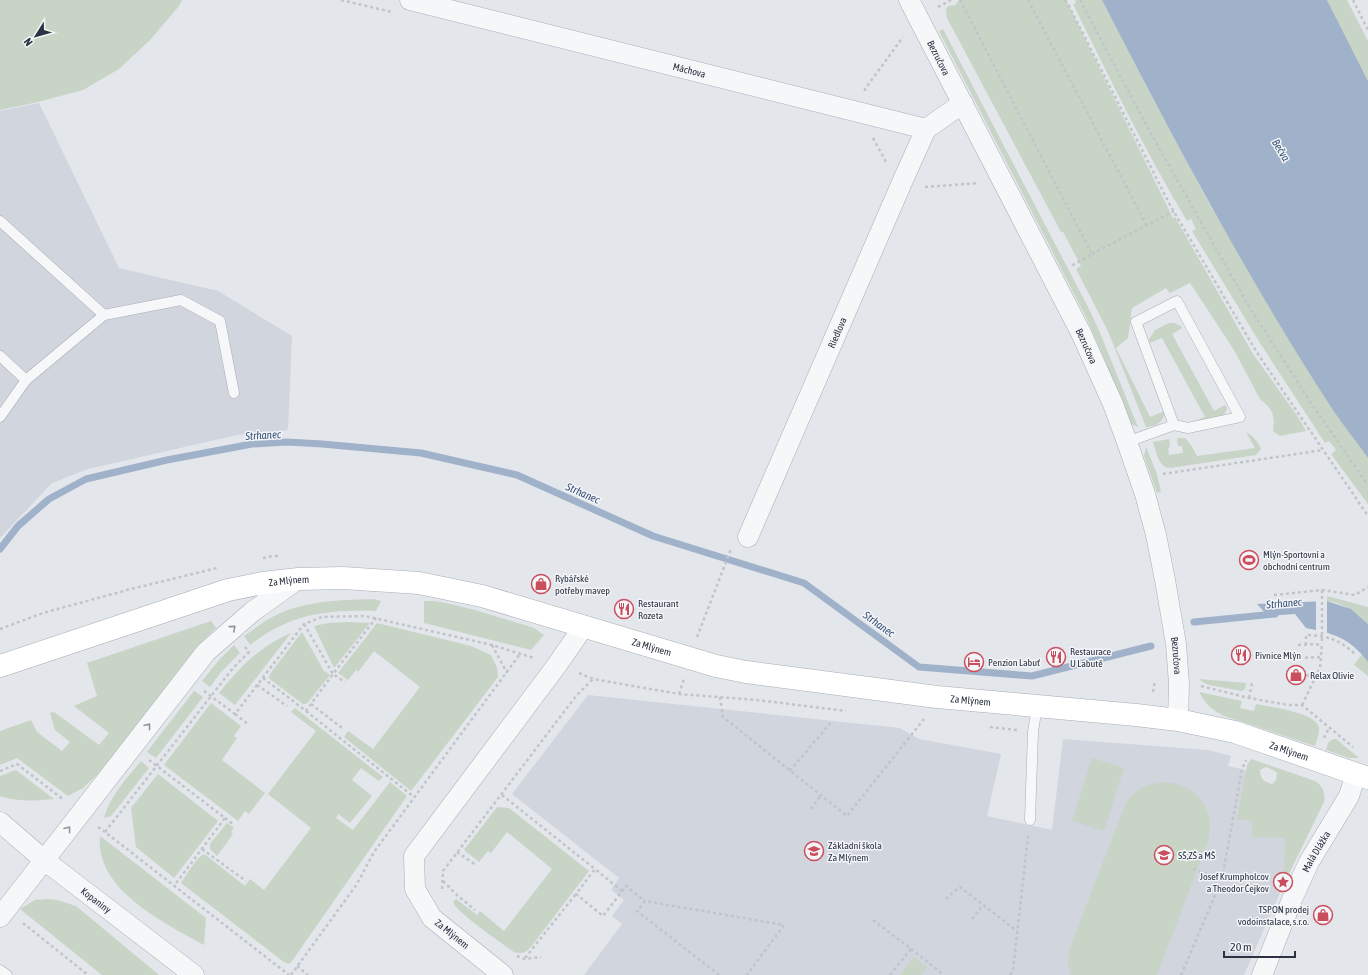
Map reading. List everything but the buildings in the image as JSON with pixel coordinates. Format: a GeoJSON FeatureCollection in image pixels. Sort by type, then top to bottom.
{"type":"FeatureCollection","features":[{"type":"Feature","properties":{"kind":"street","name":"Máchova"},"geometry":{"type":"LineString","coordinates":[[410,0],[926,129]]}},
{"type":"Feature","properties":{"kind":"street","name":"Bezručova"},"geometry":{"type":"LineString","coordinates":[[909,0],[1080,333],[1113,404],[1144,494],[1162,565],[1176,644],[1179,684],[1178,720]]}},
{"type":"Feature","properties":{"kind":"street"},"geometry":{"type":"LineString","coordinates":[[926,129],[963,103]]}},
{"type":"Feature","properties":{"kind":"street","name":"Riedlova"},"geometry":{"type":"LineString","coordinates":[[741,540],[926,129]]}},
{"type":"Feature","properties":{"kind":"street","name":"Za Mlýnem"},"geometry":{"type":"LineString","coordinates":[[0,666],[228,590],[263,583],[298,579],[343,578],[419,583],[482,596],[716,666],[746,672],[937,697],[1178,720],[1235,732],[1365,776]]}},
{"type":"Feature","properties":{"kind":"street"},"geometry":{"type":"LineString","coordinates":[[0,917],[206,652],[252,612],[298,579]]}},
{"type":"Feature","properties":{"kind":"street","name":"Za Mlýnem"},"geometry":{"type":"LineString","coordinates":[[503,975],[432,918],[414,889],[414,856],[552,672],[584,626]]}},
{"type":"Feature","properties":{"kind":"street","name":"Malá Dlážka"},"geometry":{"type":"LineString","coordinates":[[1262,975],[1293,897],[1309,862],[1349,796],[1365,776]]}},
{"type":"Feature","properties":{"kind":"street","name":"Kopaniny"},"geometry":{"type":"LineString","coordinates":[[0,822],[44,860],[194,975]]}},
{"type":"Feature","properties":{"kind":"lane"},"geometry":{"type":"LineString","coordinates":[[0,221],[104,315]]}},
{"type":"Feature","properties":{"kind":"lane"},"geometry":{"type":"LineString","coordinates":[[0,417],[26,380],[104,315],[181,300],[220,321],[234,393]]}},
{"type":"Feature","properties":{"kind":"lane"},"geometry":{"type":"LineString","coordinates":[[1127,442],[1174,425],[1188,428],[1240,417],[1177,301],[1136,322],[1174,425]]}},
{"type":"Feature","properties":{"kind":"lane"},"geometry":{"type":"LineString","coordinates":[[0,356],[26,380]]}},
{"type":"Feature","properties":{"kind":"lane"},"geometry":{"type":"LineString","coordinates":[[1030,820],[1033,732],[1037,706]]}},
{"type":"Feature","properties":{"kind":"lane"},"geometry":{"type":"LineString","coordinates":[[0,970],[6,975]]}},
{"type":"Feature","properties":{"kind":"path"},"geometry":{"type":"LineString","coordinates":[[938,7],[951,0]]}},
{"type":"Feature","properties":{"kind":"path"},"geometry":{"type":"LineString","coordinates":[[960,0],[1092,254]]}},
{"type":"Feature","properties":{"kind":"path"},"geometry":{"type":"LineString","coordinates":[[1028,0],[1146,226]]}},
{"type":"Feature","properties":{"kind":"path"},"geometry":{"type":"LineString","coordinates":[[1065,0],[1174,211],[1256,351],[1368,516]]}},
{"type":"Feature","properties":{"kind":"path"},"geometry":{"type":"LineString","coordinates":[[1080,0],[1150,132],[1247,303],[1311,403],[1368,485]]}},
{"type":"Feature","properties":{"kind":"path"},"geometry":{"type":"LineString","coordinates":[[1353,0],[1368,30]]}},
{"type":"Feature","properties":{"kind":"path"},"geometry":{"type":"LineString","coordinates":[[1071,266],[1174,211]]}},
{"type":"Feature","properties":{"kind":"path"},"geometry":{"type":"LineString","coordinates":[[1163,474],[1323,450]]}},
{"type":"Feature","properties":{"kind":"path"},"geometry":{"type":"LineString","coordinates":[[695,641],[724,567],[741,540]]}},
{"type":"Feature","properties":{"kind":"path"},"geometry":{"type":"LineString","coordinates":[[1274,595],[1322,590],[1355,595],[1368,587]]}},
{"type":"Feature","properties":{"kind":"path"},"geometry":{"type":"LineString","coordinates":[[1302,705],[1320,668],[1322,644],[1322,590]]}},
{"type":"Feature","properties":{"kind":"path"},"geometry":{"type":"LineString","coordinates":[[0,771],[17,764],[290,975],[357,884],[374,852],[520,654],[492,645],[376,618],[365,616],[322,617],[304,624],[235,714]]}},
{"type":"Feature","properties":{"kind":"path"},"geometry":{"type":"LineString","coordinates":[[306,711],[376,618]]}},
{"type":"Feature","properties":{"kind":"path"},"geometry":{"type":"LineString","coordinates":[[304,624],[333,674],[345,682]]}},
{"type":"Feature","properties":{"kind":"path"},"geometry":{"type":"LineString","coordinates":[[1306,644],[1306,635],[1329,638],[1342,642],[1355,654]]}},
{"type":"Feature","properties":{"kind":"path"},"geometry":{"type":"LineString","coordinates":[[1298,645],[1322,644]]}},
{"type":"Feature","properties":{"kind":"path"},"geometry":{"type":"LineString","coordinates":[[492,645],[507,673]]}},
{"type":"Feature","properties":{"kind":"path"},"geometry":{"type":"LineString","coordinates":[[105,832],[233,668],[249,652],[244,646]]}},
{"type":"Feature","properties":{"kind":"path"},"geometry":{"type":"LineString","coordinates":[[1299,658],[1320,657]]}},
{"type":"Feature","properties":{"kind":"path"},"geometry":{"type":"LineString","coordinates":[[1300,675],[1316,676]]}},
{"type":"Feature","properties":{"kind":"path"},"geometry":{"type":"LineString","coordinates":[[263,678],[414,797]]}},
{"type":"Feature","properties":{"kind":"path"},"geometry":{"type":"LineString","coordinates":[[1153,692],[1156,678]]}},
{"type":"Feature","properties":{"kind":"path"},"geometry":{"type":"LineString","coordinates":[[444,893],[442,887],[443,871],[576,696],[593,679],[679,694],[848,711]]}},
{"type":"Feature","properties":{"kind":"path"},"geometry":{"type":"LineString","coordinates":[[1249,698],[1252,683]]}},
{"type":"Feature","properties":{"kind":"path"},"geometry":{"type":"LineString","coordinates":[[1179,684],[1199,685],[1203,688],[1288,706],[1302,705],[1357,750]]}},
{"type":"Feature","properties":{"kind":"path"},"geometry":{"type":"LineString","coordinates":[[258,685],[287,706]]}},
{"type":"Feature","properties":{"kind":"path"},"geometry":{"type":"LineString","coordinates":[[199,687],[248,724]]}},
{"type":"Feature","properties":{"kind":"path"},"geometry":{"type":"LineString","coordinates":[[720,697],[723,717],[847,816],[924,720]]}},
{"type":"Feature","properties":{"kind":"path"},"geometry":{"type":"LineString","coordinates":[[311,704],[342,728]]}},
{"type":"Feature","properties":{"kind":"path"},"geometry":{"type":"LineString","coordinates":[[916,719],[932,720]]}},
{"type":"Feature","properties":{"kind":"path"},"geometry":{"type":"LineString","coordinates":[[790,771],[832,721]]}},
{"type":"Feature","properties":{"kind":"path"},"geometry":{"type":"LineString","coordinates":[[986,727],[1033,732]]}},
{"type":"Feature","properties":{"kind":"path"},"geometry":{"type":"LineString","coordinates":[[144,756],[234,825]]}},
{"type":"Feature","properties":{"kind":"path"},"geometry":{"type":"LineString","coordinates":[[1181,975],[1222,879],[1242,769]]}},
{"type":"Feature","properties":{"kind":"path"},"geometry":{"type":"LineString","coordinates":[[502,795],[622,891]]}},
{"type":"Feature","properties":{"kind":"path"},"geometry":{"type":"LineString","coordinates":[[811,809],[821,795]]}},
{"type":"Feature","properties":{"kind":"path"},"geometry":{"type":"LineString","coordinates":[[174,886],[224,818]]}},
{"type":"Feature","properties":{"kind":"path"},"geometry":{"type":"LineString","coordinates":[[1010,975],[1013,970],[1030,820]]}},
{"type":"Feature","properties":{"kind":"path"},"geometry":{"type":"LineString","coordinates":[[202,849],[246,881]]}},
{"type":"Feature","properties":{"kind":"path"},"geometry":{"type":"LineString","coordinates":[[458,852],[476,865]]}},
{"type":"Feature","properties":{"kind":"path"},"geometry":{"type":"LineString","coordinates":[[524,959],[595,869]]}},
{"type":"Feature","properties":{"kind":"path"},"geometry":{"type":"LineString","coordinates":[[1192,869],[1222,879]]}},
{"type":"Feature","properties":{"kind":"path"},"geometry":{"type":"LineString","coordinates":[[442,881],[475,910]]}},
{"type":"Feature","properties":{"kind":"path"},"geometry":{"type":"LineString","coordinates":[[576,894],[603,916],[626,886],[645,901],[784,925],[747,975]]}},
{"type":"Feature","properties":{"kind":"path"},"geometry":{"type":"LineString","coordinates":[[946,899],[960,887],[1018,931]]}},
{"type":"Feature","properties":{"kind":"path"},"geometry":{"type":"LineString","coordinates":[[645,901],[637,911],[719,975]]}},
{"type":"Feature","properties":{"kind":"path"},"geometry":{"type":"LineString","coordinates":[[972,919],[983,905]]}},
{"type":"Feature","properties":{"kind":"path"},"geometry":{"type":"LineString","coordinates":[[873,920],[944,975]]}},
{"type":"Feature","properties":{"kind":"path"},"geometry":{"type":"LineString","coordinates":[[21,921],[88,975]]}},
{"type":"Feature","properties":{"kind":"path"},"geometry":{"type":"LineString","coordinates":[[890,975],[911,948]]}},
{"type":"Feature","properties":{"kind":"path"},"geometry":{"type":"LineString","coordinates":[[515,956],[524,959],[541,957]]}},
{"type":"Feature","properties":{"kind":"path"},"geometry":{"type":"LineString","coordinates":[[297,966],[308,975]]}},
{"type":"Feature","properties":{"kind":"shaded area"},"geometry":{"type":"Polygon","coordinates":[[[39,103],[119,268],[218,291],[292,336],[288,430],[237,435],[88,469],[52,483],[0,538],[0,111],[39,103]]]}},
{"type":"Feature","properties":{"kind":"shaded area","name":"Základní škola Za Mlýnem"},"geometry":{"type":"Polygon","coordinates":[[[588,695],[900,728],[919,739],[1001,754],[987,816],[1052,830],[1063,739],[1208,750],[1231,756],[1228,766],[1246,770],[1240,820],[1252,821],[1285,838],[1283,886],[1244,975],[584,975],[622,924],[612,916],[624,900],[611,890],[619,878],[512,794],[588,695]]]}},
{"type":"Feature","properties":{"kind":"green space"},"geometry":{"type":"Polygon","coordinates":[[[0,0],[182,0],[179,6],[150,40],[119,69],[83,90],[0,110],[0,0]]]}},
{"type":"Feature","properties":{"kind":"green space"},"geometry":{"type":"Polygon","coordinates":[[[959,0],[1066,0],[1173,218],[1175,217],[1253,354],[1298,417],[1306,431],[1280,436],[1273,431],[1274,421],[1272,412],[1260,399],[1234,350],[1190,283],[1170,293],[1166,288],[1132,308],[1128,338],[1116,348],[1150,417],[1165,411],[1163,418],[1159,423],[1154,426],[1146,427],[1108,331],[1076,269],[1081,266],[1063,232],[1061,232],[947,18],[946,9],[948,6],[955,5],[959,0]]]}},
{"type":"Feature","properties":{"kind":"green space"},"geometry":{"type":"Polygon","coordinates":[[[1075,0],[1102,0],[1209,203],[1332,408],[1368,458],[1368,504],[1331,454],[1336,450],[1329,441],[1325,443],[1260,343],[1192,231],[1196,229],[1191,219],[1187,221],[1142,141],[1073,4],[1076,3],[1075,0]]]}},
{"type":"Feature","properties":{"kind":"green space"},"geometry":{"type":"Polygon","coordinates":[[[1327,0],[1347,0],[1368,41],[1368,81],[1327,0]]]}},
{"type":"Feature","properties":{"kind":"green space"},"geometry":{"type":"Polygon","coordinates":[[[943,29],[1088,307],[1138,427],[1129,422],[1086,317],[939,31],[943,29]]]}},
{"type":"Feature","properties":{"kind":"green space"},"geometry":{"type":"Polygon","coordinates":[[[1169,323],[1174,323],[1181,326],[1182,328],[1172,334],[1214,411],[1225,405],[1227,408],[1226,412],[1219,418],[1197,424],[1195,421],[1205,417],[1162,338],[1150,343],[1149,339],[1155,330],[1169,323]]]}},
{"type":"Feature","properties":{"kind":"green space"},"geometry":{"type":"Polygon","coordinates":[[[1246,432],[1255,439],[1261,449],[1256,455],[1170,468],[1166,467],[1160,462],[1153,442],[1169,439],[1169,455],[1183,453],[1182,446],[1178,446],[1177,438],[1185,438],[1197,456],[1255,448],[1246,432]]]}},
{"type":"Feature","properties":{"kind":"green space"},"geometry":{"type":"Polygon","coordinates":[[[1146,447],[1157,474],[1161,492],[1157,493],[1144,456],[1146,447]]]}},
{"type":"Feature","properties":{"kind":"green space"},"geometry":{"type":"Polygon","coordinates":[[[1327,596],[1368,607],[1368,624],[1349,609],[1339,604],[1327,601],[1327,596]]]}},
{"type":"Feature","properties":{"kind":"green space"},"geometry":{"type":"Polygon","coordinates":[[[373,599],[381,601],[376,611],[341,611],[295,620],[265,634],[250,645],[244,636],[267,620],[305,605],[332,601],[373,599]]]}},
{"type":"Feature","properties":{"kind":"green space"},"geometry":{"type":"Polygon","coordinates":[[[424,601],[451,604],[475,610],[534,628],[544,635],[531,650],[424,623],[424,601]]]}},
{"type":"Feature","properties":{"kind":"green space"},"geometry":{"type":"Polygon","coordinates":[[[211,621],[216,628],[198,645],[98,774],[83,788],[68,796],[17,758],[0,765],[0,731],[31,720],[37,732],[62,751],[70,742],[55,730],[50,713],[54,712],[99,745],[109,733],[74,706],[97,696],[87,663],[211,621]]]}},
{"type":"Feature","properties":{"kind":"green space"},"geometry":{"type":"Polygon","coordinates":[[[328,623],[370,623],[334,668],[314,626],[328,623]]]}},
{"type":"Feature","properties":{"kind":"green space"},"geometry":{"type":"Polygon","coordinates":[[[377,623],[471,646],[491,655],[497,667],[498,677],[411,791],[344,737],[348,731],[373,749],[420,687],[374,651],[358,672],[356,670],[348,680],[338,673],[377,623]]]}},
{"type":"Feature","properties":{"kind":"green space"},"geometry":{"type":"Polygon","coordinates":[[[302,632],[324,671],[330,675],[306,704],[303,704],[269,678],[270,674],[302,632]]]}},
{"type":"Feature","properties":{"kind":"green space"},"geometry":{"type":"Polygon","coordinates":[[[291,633],[235,705],[219,693],[251,658],[269,644],[291,633]]]}},
{"type":"Feature","properties":{"kind":"green space"},"geometry":{"type":"Polygon","coordinates":[[[234,645],[240,653],[221,672],[210,687],[202,681],[219,660],[234,645]]]}},
{"type":"Feature","properties":{"kind":"green space"},"geometry":{"type":"Polygon","coordinates":[[[1362,654],[1368,662],[1368,676],[1354,665],[1362,654]]]}},
{"type":"Feature","properties":{"kind":"green space"},"geometry":{"type":"Polygon","coordinates":[[[1199,679],[1246,683],[1245,689],[1242,691],[1209,685],[1199,679]]]}},
{"type":"Feature","properties":{"kind":"green space"},"geometry":{"type":"Polygon","coordinates":[[[194,691],[203,697],[156,758],[147,752],[194,691]]]}},
{"type":"Feature","properties":{"kind":"green space"},"geometry":{"type":"Polygon","coordinates":[[[1199,692],[1242,701],[1240,708],[1254,711],[1256,704],[1299,713],[1314,720],[1318,725],[1319,730],[1315,746],[1224,716],[1209,706],[1199,692]]]}},
{"type":"Feature","properties":{"kind":"green space"},"geometry":{"type":"Polygon","coordinates":[[[211,703],[241,726],[234,736],[237,738],[222,760],[265,793],[249,814],[245,811],[238,821],[164,765],[211,703]]]}},
{"type":"Feature","properties":{"kind":"green space"},"geometry":{"type":"Polygon","coordinates":[[[295,708],[383,777],[379,781],[361,768],[352,780],[372,796],[350,823],[338,814],[336,818],[353,830],[390,782],[407,796],[289,964],[284,962],[181,883],[196,861],[204,855],[245,886],[250,879],[264,890],[311,828],[268,794],[316,731],[291,712],[295,708]]]}},
{"type":"Feature","properties":{"kind":"green space"},"geometry":{"type":"Polygon","coordinates":[[[1333,739],[1336,739],[1359,758],[1349,758],[1326,750],[1328,743],[1333,739]]]}},
{"type":"Feature","properties":{"kind":"green space"},"geometry":{"type":"Polygon","coordinates":[[[1092,758],[1124,768],[1104,831],[1072,821],[1092,758]]]}},
{"type":"Feature","properties":{"kind":"green space"},"geometry":{"type":"Polygon","coordinates":[[[1251,759],[1315,781],[1324,792],[1324,802],[1283,886],[1285,838],[1252,837],[1252,821],[1237,820],[1247,765],[1251,759]],[[1266,767],[1260,770],[1263,780],[1272,784],[1276,780],[1277,773],[1266,767]]]}},
{"type":"Feature","properties":{"kind":"green space"},"geometry":{"type":"Polygon","coordinates":[[[141,761],[149,768],[111,816],[104,818],[110,802],[141,761]]]}},
{"type":"Feature","properties":{"kind":"green space"},"geometry":{"type":"Polygon","coordinates":[[[16,770],[54,799],[27,800],[0,796],[0,776],[16,770]]]}},
{"type":"Feature","properties":{"kind":"green space"},"geometry":{"type":"Polygon","coordinates":[[[158,774],[218,821],[174,878],[136,847],[131,808],[158,774]]]}},
{"type":"Feature","properties":{"kind":"green space"},"geometry":{"type":"Polygon","coordinates":[[[1163,782],[1180,785],[1190,790],[1202,801],[1209,816],[1210,833],[1157,975],[1071,975],[1068,963],[1069,950],[1126,803],[1133,794],[1142,788],[1163,782]]]}},
{"type":"Feature","properties":{"kind":"green space"},"geometry":{"type":"Polygon","coordinates":[[[497,807],[509,808],[589,871],[530,948],[523,953],[514,952],[480,928],[462,913],[453,902],[456,899],[477,915],[480,911],[504,931],[552,869],[507,832],[491,853],[488,851],[479,862],[464,850],[497,807]]]}},
{"type":"Feature","properties":{"kind":"green space"},"geometry":{"type":"Polygon","coordinates":[[[227,823],[234,828],[231,832],[233,834],[217,856],[210,849],[210,844],[227,823]]]}},
{"type":"Feature","properties":{"kind":"green space"},"geometry":{"type":"Polygon","coordinates":[[[100,836],[206,918],[204,945],[153,915],[120,888],[109,873],[101,855],[100,836]]]}},
{"type":"Feature","properties":{"kind":"green space"},"geometry":{"type":"Polygon","coordinates":[[[35,900],[57,900],[76,906],[159,975],[102,975],[20,909],[35,900]]]}},
{"type":"Feature","properties":{"kind":"green space"},"geometry":{"type":"Polygon","coordinates":[[[914,957],[927,967],[921,975],[900,975],[914,957]]]}},
{"type":"Feature","properties":{"kind":"water","name":"Bečva"},"geometry":{"type":"Polygon","coordinates":[[[1102,0],[1327,0],[1368,81],[1368,458],[1331,407],[1269,308],[1183,155],[1102,0]]]}},
{"type":"Feature","properties":{"kind":"water"},"geometry":{"type":"Polygon","coordinates":[[[1327,601],[1351,609],[1368,624],[1368,662],[1355,647],[1348,642],[1325,632],[1306,628],[1295,614],[1268,616],[1257,604],[1327,601]]]}},
{"type":"Feature","properties":{"kind":"pier"},"geometry":{"type":"Polygon","coordinates":[[[1316,599],[1327,599],[1327,634],[1316,632],[1316,599]]]}},
{"type":"Feature","properties":{"kind":"waterway","name":"Strhanec"},"geometry":{"type":"LineString","coordinates":[[0,549],[18,526],[49,499],[86,479],[167,460],[252,444],[287,442],[322,444],[421,453],[517,475],[653,536],[804,583],[919,667],[1032,676],[1151,646]]}},
{"type":"Feature","properties":{"kind":"waterway","name":"Strhanec"},"geometry":{"type":"LineString","coordinates":[[1194,622],[1275,614]]}},
{"type":"Feature","properties":{"kind":"place","name":"Mlýn-Sportovní a obchodní centrum"},"geometry":{"type":"Point","coordinates":[1249,560]}},
{"type":"Feature","properties":{"kind":"place","name":"Rybářské potřeby mavep"},"geometry":{"type":"Point","coordinates":[541,584]}},
{"type":"Feature","properties":{"kind":"place","name":"Restaurant Rozeta"},"geometry":{"type":"Point","coordinates":[624,609]}},
{"type":"Feature","properties":{"kind":"place","name":"Pivnice Mlýn"},"geometry":{"type":"Point","coordinates":[1241,655]}},
{"type":"Feature","properties":{"kind":"place","name":"Restaurace U Labutě"},"geometry":{"type":"Point","coordinates":[1056,657]}},
{"type":"Feature","properties":{"kind":"place","name":"Penzion Labuť"},"geometry":{"type":"Point","coordinates":[974,662]}},
{"type":"Feature","properties":{"kind":"place","name":"Relax Olivie"},"geometry":{"type":"Point","coordinates":[1296,675]}},
{"type":"Feature","properties":{"kind":"place","name":"Základní škola Za Mlýnem"},"geometry":{"type":"Point","coordinates":[814,851]}},
{"type":"Feature","properties":{"kind":"place","name":"SŠ,ZŠ a MŠ"},"geometry":{"type":"Point","coordinates":[1164,855]}},
{"type":"Feature","properties":{"kind":"place","name":"Josef Krumpholcov a Theodor Čejkov"},"geometry":{"type":"Point","coordinates":[1283,882]}},
{"type":"Feature","properties":{"kind":"place","name":"TSPON prodej vodoinstalace, s.r.o."},"geometry":{"type":"Point","coordinates":[1323,915]}}]}
